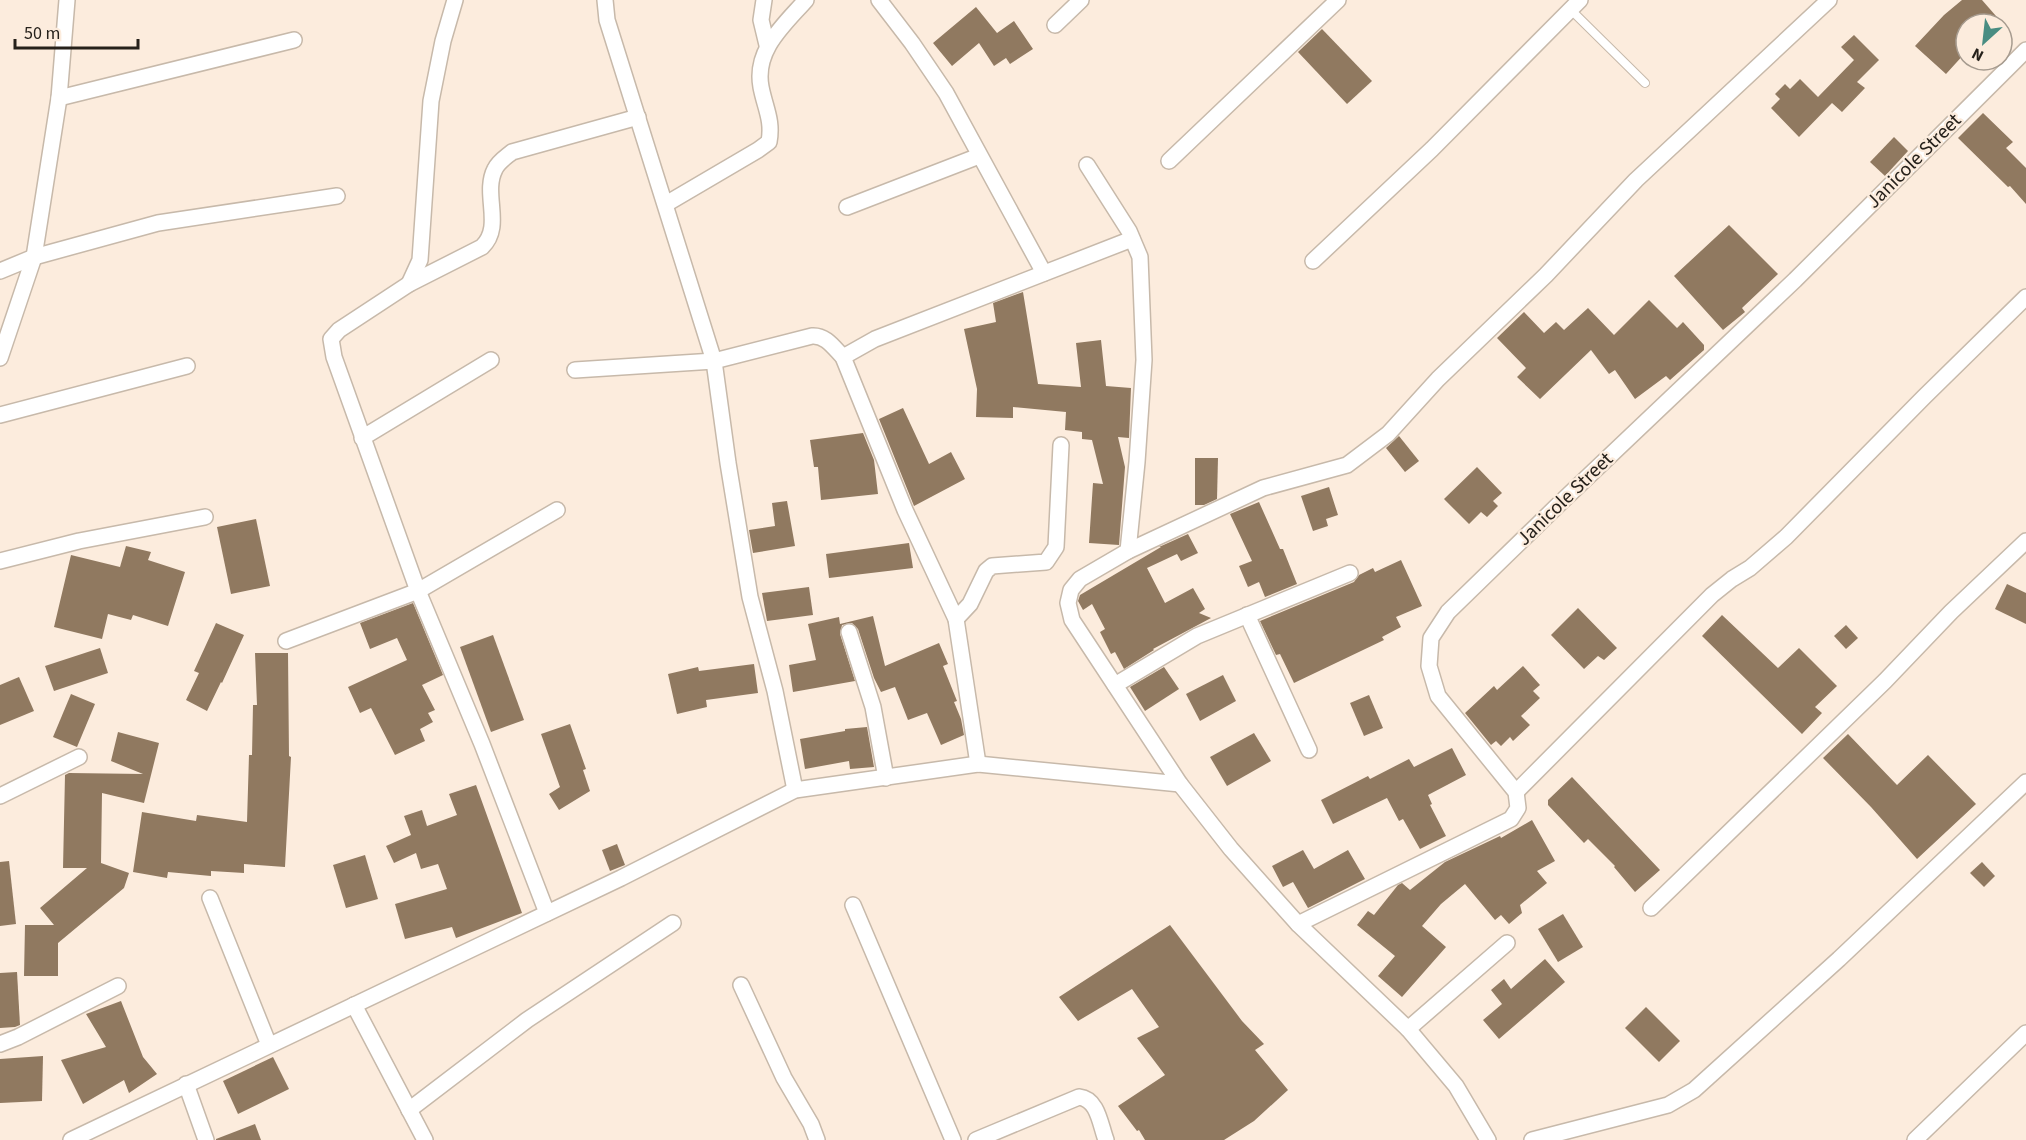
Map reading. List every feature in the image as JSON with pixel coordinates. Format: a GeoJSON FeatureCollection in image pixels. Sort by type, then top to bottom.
{"type":"FeatureCollection","features":[{"type":"Feature","properties":{"kind":"street"},"geometry":{"type":"LineString","coordinates":[[0,358],[34,257],[59,98],[67,0]]}},
{"type":"Feature","properties":{"kind":"street"},"geometry":{"type":"LineString","coordinates":[[409,284],[420,260],[430,101],[442,41],[455,0]]}},
{"type":"Feature","properties":{"kind":"street"},"geometry":{"type":"LineString","coordinates":[[605,0],[607,20],[714,361],[750,597],[775,691],[795,790]]}},
{"type":"Feature","properties":{"kind":"street"},"geometry":{"type":"LineString","coordinates":[[764,0],[761,20],[767,45]]}},
{"type":"Feature","properties":{"kind":"street"},"geometry":{"type":"LineString","coordinates":[[666,204],[769,142],[772,126],[760,86],[760,67],[767,45],[806,0]]}},
{"type":"Feature","properties":{"kind":"street"},"geometry":{"type":"LineString","coordinates":[[879,0],[946,93],[1044,273]]}},
{"type":"Feature","properties":{"kind":"street"},"geometry":{"type":"LineString","coordinates":[[1055,25],[1081,0]]}},
{"type":"Feature","properties":{"kind":"street"},"geometry":{"type":"LineString","coordinates":[[1168,161],[1338,0]]}},
{"type":"Feature","properties":{"kind":"street"},"geometry":{"type":"LineString","coordinates":[[1488,1140],[1456,1086],[1408,1029],[1299,924],[1231,849],[1180,784],[1072,620],[1068,603],[1071,590],[1080,579],[1128,551],[1263,488],[1347,465],[1388,434],[1438,379],[1546,274],[1636,180],[1829,0]]}},
{"type":"Feature","properties":{"kind":"street"},"geometry":{"type":"LineString","coordinates":[[1313,261],[1432,149],[1575,5]]}},
{"type":"Feature","properties":{"kind":"street"},"geometry":{"type":"LineString","coordinates":[[59,98],[294,40]]}},
{"type":"Feature","properties":{"kind":"street","name":"Janicole Street"},"geometry":{"type":"LineString","coordinates":[[1516,792],[1438,696],[1429,666],[1431,638],[1448,612],[1795,280],[2026,50]]}},
{"type":"Feature","properties":{"kind":"street"},"geometry":{"type":"LineString","coordinates":[[547,913],[483,744],[418,591],[334,357],[331,339],[339,330],[409,284],[482,247],[490,240],[493,231],[490,179],[495,166],[512,152],[638,117]]}},
{"type":"Feature","properties":{"kind":"street"},"geometry":{"type":"LineString","coordinates":[[847,207],[979,156]]}},
{"type":"Feature","properties":{"kind":"street"},"geometry":{"type":"LineString","coordinates":[[1088,165],[1132,239],[1140,257],[1144,360],[1128,551]]}},
{"type":"Feature","properties":{"kind":"street"},"geometry":{"type":"LineString","coordinates":[[0,271],[34,257],[158,223],[337,196]]}},
{"type":"Feature","properties":{"kind":"street"},"geometry":{"type":"LineString","coordinates":[[843,357],[875,339],[1132,239]]}},
{"type":"Feature","properties":{"kind":"street"},"geometry":{"type":"LineString","coordinates":[[1299,924],[1511,819],[1518,808],[1516,792],[1712,595],[1750,568],[1786,537],[2026,297]]}},
{"type":"Feature","properties":{"kind":"street"},"geometry":{"type":"LineString","coordinates":[[575,370],[714,361],[819,336],[824,338],[843,357],[905,510],[956,619],[978,764]]}},
{"type":"Feature","properties":{"kind":"street"},"geometry":{"type":"LineString","coordinates":[[362,438],[491,360]]}},
{"type":"Feature","properties":{"kind":"street"},"geometry":{"type":"LineString","coordinates":[[0,415],[187,366]]}},
{"type":"Feature","properties":{"kind":"street"},"geometry":{"type":"LineString","coordinates":[[956,619],[970,604],[986,571],[992,566],[1046,562],[1056,547],[1061,445]]}},
{"type":"Feature","properties":{"kind":"street"},"geometry":{"type":"LineString","coordinates":[[286,641],[418,591],[556,510]]}},
{"type":"Feature","properties":{"kind":"street"},"geometry":{"type":"LineString","coordinates":[[0,561],[79,541],[205,517]]}},
{"type":"Feature","properties":{"kind":"street"},"geometry":{"type":"LineString","coordinates":[[1651,908],[2026,541]]}},
{"type":"Feature","properties":{"kind":"street"},"geometry":{"type":"LineString","coordinates":[[1115,685],[1197,636],[1350,573]]}},
{"type":"Feature","properties":{"kind":"street"},"geometry":{"type":"LineString","coordinates":[[1247,615],[1309,750]]}},
{"type":"Feature","properties":{"kind":"street"},"geometry":{"type":"LineString","coordinates":[[849,632],[873,706],[886,778]]}},
{"type":"Feature","properties":{"kind":"street"},"geometry":{"type":"LineString","coordinates":[[0,796],[79,757]]}},
{"type":"Feature","properties":{"kind":"street"},"geometry":{"type":"LineString","coordinates":[[71,1140],[547,913],[795,790],[978,764],[1180,784]]}},
{"type":"Feature","properties":{"kind":"street"},"geometry":{"type":"LineString","coordinates":[[1532,1140],[1668,1105],[1694,1090],[1839,959],[2026,782]]}},
{"type":"Feature","properties":{"kind":"street"},"geometry":{"type":"LineString","coordinates":[[210,898],[269,1045]]}},
{"type":"Feature","properties":{"kind":"street"},"geometry":{"type":"LineString","coordinates":[[853,905],[953,1140]]}},
{"type":"Feature","properties":{"kind":"street"},"geometry":{"type":"LineString","coordinates":[[409,1110],[527,1020],[673,923]]}},
{"type":"Feature","properties":{"kind":"street"},"geometry":{"type":"LineString","coordinates":[[1408,1029],[1507,943]]}},
{"type":"Feature","properties":{"kind":"street"},"geometry":{"type":"LineString","coordinates":[[741,985],[784,1078],[811,1124],[817,1140]]}},
{"type":"Feature","properties":{"kind":"street"},"geometry":{"type":"LineString","coordinates":[[0,1044],[118,986]]}},
{"type":"Feature","properties":{"kind":"street"},"geometry":{"type":"LineString","coordinates":[[354,1005],[425,1140]]}},
{"type":"Feature","properties":{"kind":"street"},"geometry":{"type":"LineString","coordinates":[[1915,1140],[2026,1033]]}},
{"type":"Feature","properties":{"kind":"street"},"geometry":{"type":"LineString","coordinates":[[186,1084],[206,1140]]}},
{"type":"Feature","properties":{"kind":"street"},"geometry":{"type":"LineString","coordinates":[[976,1140],[1079,1097],[1086,1098],[1093,1104],[1106,1140]]}},
{"type":"Feature","properties":{"kind":"lane"},"geometry":{"type":"LineString","coordinates":[[1575,5],[1645,83]]}},
{"type":"Feature","properties":{"kind":"building"},"geometry":{"type":"Polygon","coordinates":[[[1962,0],[1982,0],[1992,12],[1954,12],[1954,65],[1946,74],[1915,46],[1944,15],[1962,0]]]}},
{"type":"Feature","properties":{"kind":"building"},"geometry":{"type":"Polygon","coordinates":[[[976,7],[997,33],[1014,21],[1033,49],[1010,64],[1006,58],[994,66],[979,43],[952,66],[933,43],[976,7]]]}},
{"type":"Feature","properties":{"kind":"building"},"geometry":{"type":"Polygon","coordinates":[[[1322,29],[1372,81],[1347,104],[1298,52],[1322,29]]]}},
{"type":"Feature","properties":{"kind":"building"},"geometry":{"type":"Polygon","coordinates":[[[1854,35],[1879,60],[1857,82],[1865,88],[1842,112],[1832,103],[1799,137],[1771,108],[1780,99],[1775,94],[1785,84],[1790,89],[1800,79],[1818,97],[1854,60],[1841,47],[1854,35]]]}},
{"type":"Feature","properties":{"kind":"building"},"geometry":{"type":"Polygon","coordinates":[[[1983,113],[2013,142],[2006,148],[2026,168],[2026,204],[1958,138],[1983,113]]]}},
{"type":"Feature","properties":{"kind":"building"},"geometry":{"type":"Polygon","coordinates":[[[1894,137],[1908,151],[1885,176],[1870,162],[1894,137]]]}},
{"type":"Feature","properties":{"kind":"building"},"geometry":{"type":"Polygon","coordinates":[[[1729,225],[1778,274],[1742,308],[1745,312],[1723,330],[1674,276],[1729,225]]]}},
{"type":"Feature","properties":{"kind":"building"},"geometry":{"type":"Polygon","coordinates":[[[1023,292],[1038,384],[1081,387],[1076,343],[1101,340],[1106,386],[1131,388],[1129,438],[1118,437],[1125,467],[1119,545],[1089,543],[1093,483],[1103,484],[1092,440],[1082,439],[1082,432],[1065,430],[1066,412],[1013,407],[1013,418],[976,417],[977,389],[964,329],[996,322],[993,303],[1023,292]]]}},
{"type":"Feature","properties":{"kind":"building"},"geometry":{"type":"Polygon","coordinates":[[[1649,300],[1677,328],[1683,322],[1704,345],[1704,350],[1670,380],[1666,376],[1635,399],[1615,370],[1609,374],[1591,350],[1540,399],[1517,377],[1526,368],[1497,338],[1524,312],[1544,333],[1556,322],[1564,330],[1588,308],[1614,335],[1649,300]]]}},
{"type":"Feature","properties":{"kind":"building"},"geometry":{"type":"Polygon","coordinates":[[[903,408],[929,464],[951,452],[965,479],[914,506],[879,419],[903,408]]]}},
{"type":"Feature","properties":{"kind":"building"},"geometry":{"type":"Polygon","coordinates":[[[863,433],[874,460],[878,494],[821,500],[818,467],[814,467],[810,440],[863,433]]]}},
{"type":"Feature","properties":{"kind":"building"},"geometry":{"type":"Polygon","coordinates":[[[1399,436],[1419,461],[1405,472],[1386,448],[1399,436]]]}},
{"type":"Feature","properties":{"kind":"building"},"geometry":{"type":"Polygon","coordinates":[[[1195,458],[1218,458],[1217,499],[1204,505],[1195,505],[1195,458]]]}},
{"type":"Feature","properties":{"kind":"building"},"geometry":{"type":"Polygon","coordinates":[[[1477,467],[1502,493],[1493,501],[1498,506],[1487,517],[1481,512],[1469,524],[1444,499],[1477,467]]]}},
{"type":"Feature","properties":{"kind":"building"},"geometry":{"type":"Polygon","coordinates":[[[1329,487],[1338,515],[1326,519],[1328,526],[1313,531],[1301,496],[1329,487]]]}},
{"type":"Feature","properties":{"kind":"building"},"geometry":{"type":"Polygon","coordinates":[[[787,501],[795,546],[753,553],[749,530],[775,526],[772,503],[787,501]]]}},
{"type":"Feature","properties":{"kind":"building"},"geometry":{"type":"Polygon","coordinates":[[[1259,502],[1280,549],[1283,549],[1297,584],[1265,597],[1259,582],[1248,587],[1239,566],[1252,561],[1230,514],[1259,502]]]}},
{"type":"Feature","properties":{"kind":"building"},"geometry":{"type":"Polygon","coordinates":[[[256,519],[270,586],[231,594],[217,527],[256,519]]]}},
{"type":"Feature","properties":{"kind":"building"},"geometry":{"type":"Polygon","coordinates":[[[1188,534],[1198,553],[1181,561],[1177,554],[1147,568],[1165,603],[1193,588],[1205,609],[1199,613],[1211,618],[1153,649],[1124,669],[1115,652],[1111,654],[1100,632],[1105,629],[1092,604],[1083,610],[1078,601],[1080,595],[1161,547],[1159,547],[1188,534]]]}},
{"type":"Feature","properties":{"kind":"building"},"geometry":{"type":"Polygon","coordinates":[[[909,543],[913,568],[829,578],[826,554],[909,543]]]}},
{"type":"Feature","properties":{"kind":"building"},"geometry":{"type":"Polygon","coordinates":[[[126,546],[151,552],[148,560],[185,572],[168,626],[133,615],[131,620],[108,614],[102,639],[54,627],[71,555],[120,567],[126,546]]]}},
{"type":"Feature","properties":{"kind":"building"},"geometry":{"type":"Polygon","coordinates":[[[1401,560],[1422,606],[1396,617],[1401,627],[1382,637],[1384,640],[1294,683],[1280,654],[1276,655],[1260,621],[1354,582],[1359,575],[1373,568],[1375,572],[1401,560]]]}},
{"type":"Feature","properties":{"kind":"building"},"geometry":{"type":"Polygon","coordinates":[[[2007,584],[2026,593],[2026,624],[1995,609],[2007,584]]]}},
{"type":"Feature","properties":{"kind":"building"},"geometry":{"type":"Polygon","coordinates":[[[809,587],[813,615],[767,621],[762,593],[809,587]]]}},
{"type":"Feature","properties":{"kind":"building"},"geometry":{"type":"Polygon","coordinates":[[[413,603],[443,675],[422,685],[435,710],[428,713],[433,722],[420,729],[425,741],[395,755],[371,708],[360,713],[348,687],[407,660],[397,638],[370,649],[360,623],[413,603]]]}},
{"type":"Feature","properties":{"kind":"building"},"geometry":{"type":"Polygon","coordinates":[[[1578,608],[1617,648],[1604,660],[1598,656],[1584,669],[1551,635],[1578,608]]]}},
{"type":"Feature","properties":{"kind":"building"},"geometry":{"type":"Polygon","coordinates":[[[1722,615],[1778,668],[1799,648],[1837,686],[1815,707],[1822,713],[1802,734],[1702,636],[1722,615]]]}},
{"type":"Feature","properties":{"kind":"building"},"geometry":{"type":"Polygon","coordinates":[[[873,616],[885,666],[939,643],[948,664],[943,666],[957,701],[954,702],[964,735],[941,745],[927,713],[908,720],[895,687],[881,692],[858,629],[852,623],[842,625],[840,634],[855,681],[793,692],[789,665],[816,660],[808,624],[839,617],[840,624],[873,616]]]}},
{"type":"Feature","properties":{"kind":"building"},"geometry":{"type":"Polygon","coordinates":[[[216,623],[244,635],[207,711],[186,700],[199,673],[194,671],[216,623]]]}},
{"type":"Feature","properties":{"kind":"building"},"geometry":{"type":"Polygon","coordinates":[[[1846,625],[1858,638],[1846,649],[1834,636],[1846,625]]]}},
{"type":"Feature","properties":{"kind":"building"},"geometry":{"type":"Polygon","coordinates":[[[493,635],[524,720],[491,732],[460,647],[493,635]]]}},
{"type":"Feature","properties":{"kind":"building"},"geometry":{"type":"Polygon","coordinates":[[[100,648],[108,673],[54,691],[45,666],[100,648]]]}},
{"type":"Feature","properties":{"kind":"building"},"geometry":{"type":"Polygon","coordinates":[[[255,653],[288,653],[289,756],[291,757],[285,867],[244,864],[244,873],[211,871],[211,876],[168,872],[167,878],[133,872],[142,812],[196,821],[197,815],[247,822],[253,705],[257,705],[255,653]]]}},
{"type":"Feature","properties":{"kind":"building"},"geometry":{"type":"Polygon","coordinates":[[[754,664],[758,693],[706,700],[707,707],[677,714],[668,674],[698,667],[699,671],[754,664]]]}},
{"type":"Feature","properties":{"kind":"building"},"geometry":{"type":"Polygon","coordinates":[[[1523,666],[1540,685],[1533,691],[1540,698],[1521,716],[1530,725],[1513,741],[1510,737],[1501,746],[1496,741],[1491,745],[1465,713],[1494,686],[1497,690],[1523,666]]]}},
{"type":"Feature","properties":{"kind":"building"},"geometry":{"type":"Polygon","coordinates":[[[1164,667],[1179,689],[1145,711],[1130,687],[1164,667]]]}},
{"type":"Feature","properties":{"kind":"building"},"geometry":{"type":"Polygon","coordinates":[[[1223,675],[1236,701],[1200,721],[1186,694],[1223,675]]]}},
{"type":"Feature","properties":{"kind":"building"},"geometry":{"type":"Polygon","coordinates":[[[19,677],[34,711],[0,725],[0,685],[19,677]]]}},
{"type":"Feature","properties":{"kind":"building"},"geometry":{"type":"Polygon","coordinates":[[[71,694],[95,704],[77,747],[53,737],[71,694]]]}},
{"type":"Feature","properties":{"kind":"building"},"geometry":{"type":"Polygon","coordinates":[[[1369,695],[1383,728],[1364,736],[1350,703],[1369,695]]]}},
{"type":"Feature","properties":{"kind":"building"},"geometry":{"type":"Polygon","coordinates":[[[570,724],[586,769],[583,770],[590,791],[559,810],[549,794],[560,787],[541,734],[570,724]]]}},
{"type":"Feature","properties":{"kind":"building"},"geometry":{"type":"Polygon","coordinates":[[[867,727],[874,767],[850,769],[849,761],[805,769],[800,739],[845,731],[845,729],[867,727]]]}},
{"type":"Feature","properties":{"kind":"building"},"geometry":{"type":"Polygon","coordinates":[[[118,732],[159,743],[144,803],[102,793],[101,863],[129,873],[124,888],[58,943],[58,976],[24,976],[25,925],[54,925],[40,908],[87,868],[63,868],[65,775],[69,773],[143,774],[111,761],[118,732]]]}},
{"type":"Feature","properties":{"kind":"building"},"geometry":{"type":"Polygon","coordinates":[[[1254,733],[1271,761],[1227,786],[1210,757],[1254,733]]]}},
{"type":"Feature","properties":{"kind":"building"},"geometry":{"type":"Polygon","coordinates":[[[1848,734],[1897,785],[1928,755],[1976,804],[1917,859],[1823,758],[1848,734]]]}},
{"type":"Feature","properties":{"kind":"building"},"geometry":{"type":"Polygon","coordinates":[[[1452,748],[1466,775],[1428,795],[1432,804],[1430,805],[1446,836],[1420,849],[1403,819],[1399,821],[1387,798],[1333,824],[1321,800],[1368,776],[1370,779],[1409,759],[1414,767],[1452,748]]]}},
{"type":"Feature","properties":{"kind":"building"},"geometry":{"type":"Polygon","coordinates":[[[1572,777],[1660,870],[1635,892],[1615,866],[1588,839],[1584,843],[1548,805],[1548,800],[1572,777]]]}},
{"type":"Feature","properties":{"kind":"building"},"geometry":{"type":"Polygon","coordinates":[[[476,785],[522,913],[456,938],[452,927],[405,939],[395,904],[447,889],[438,864],[421,869],[416,853],[394,863],[386,846],[411,835],[404,816],[422,810],[427,826],[457,815],[449,794],[476,785]]]}},
{"type":"Feature","properties":{"kind":"building"},"geometry":{"type":"Polygon","coordinates":[[[1532,820],[1555,861],[1537,871],[1547,883],[1520,905],[1522,913],[1509,924],[1501,915],[1495,920],[1465,884],[1441,904],[1422,926],[1446,947],[1402,997],[1378,976],[1395,956],[1357,925],[1368,911],[1374,915],[1398,885],[1402,883],[1410,890],[1445,862],[1500,836],[1501,838],[1532,820]]]}},
{"type":"Feature","properties":{"kind":"building"},"geometry":{"type":"Polygon","coordinates":[[[617,844],[625,865],[610,871],[602,850],[617,844]]]}},
{"type":"Feature","properties":{"kind":"building"},"geometry":{"type":"Polygon","coordinates":[[[1303,850],[1314,869],[1348,850],[1365,879],[1308,908],[1293,882],[1283,887],[1272,866],[1303,850]]]}},
{"type":"Feature","properties":{"kind":"building"},"geometry":{"type":"Polygon","coordinates":[[[365,855],[378,899],[346,908],[333,865],[365,855]]]}},
{"type":"Feature","properties":{"kind":"building"},"geometry":{"type":"Polygon","coordinates":[[[9,861],[16,924],[0,926],[0,862],[9,861]]]}},
{"type":"Feature","properties":{"kind":"building"},"geometry":{"type":"Polygon","coordinates":[[[1982,862],[1995,876],[1984,887],[1970,873],[1982,862]]]}},
{"type":"Feature","properties":{"kind":"building"},"geometry":{"type":"Polygon","coordinates":[[[1563,914],[1583,947],[1558,962],[1538,929],[1563,914]]]}},
{"type":"Feature","properties":{"kind":"building"},"geometry":{"type":"Polygon","coordinates":[[[1170,925],[1242,1021],[1264,1044],[1255,1050],[1288,1090],[1254,1121],[1224,1140],[1145,1140],[1118,1106],[1165,1075],[1137,1038],[1159,1027],[1132,989],[1078,1021],[1059,997],[1170,925]]]}},
{"type":"Feature","properties":{"kind":"building"},"geometry":{"type":"Polygon","coordinates":[[[1545,959],[1565,982],[1499,1039],[1483,1020],[1502,1004],[1491,990],[1504,979],[1511,989],[1545,959]]]}},
{"type":"Feature","properties":{"kind":"building"},"geometry":{"type":"Polygon","coordinates":[[[17,972],[20,1025],[0,1028],[0,973],[17,972]]]}},
{"type":"Feature","properties":{"kind":"building"},"geometry":{"type":"Polygon","coordinates":[[[121,1001],[143,1057],[157,1074],[129,1093],[124,1080],[83,1104],[61,1060],[106,1047],[86,1014],[121,1001]]]}},
{"type":"Feature","properties":{"kind":"building"},"geometry":{"type":"Polygon","coordinates":[[[1646,1007],[1680,1041],[1659,1062],[1625,1028],[1646,1007]]]}},
{"type":"Feature","properties":{"kind":"building"},"geometry":{"type":"Polygon","coordinates":[[[43,1056],[42,1101],[0,1103],[0,1059],[43,1056]]]}},
{"type":"Feature","properties":{"kind":"building"},"geometry":{"type":"Polygon","coordinates":[[[273,1057],[289,1089],[238,1114],[223,1081],[273,1057]]]}},
{"type":"Feature","properties":{"kind":"building"},"geometry":{"type":"Polygon","coordinates":[[[255,1124],[261,1140],[216,1140],[216,1139],[255,1124]]]}}]}
